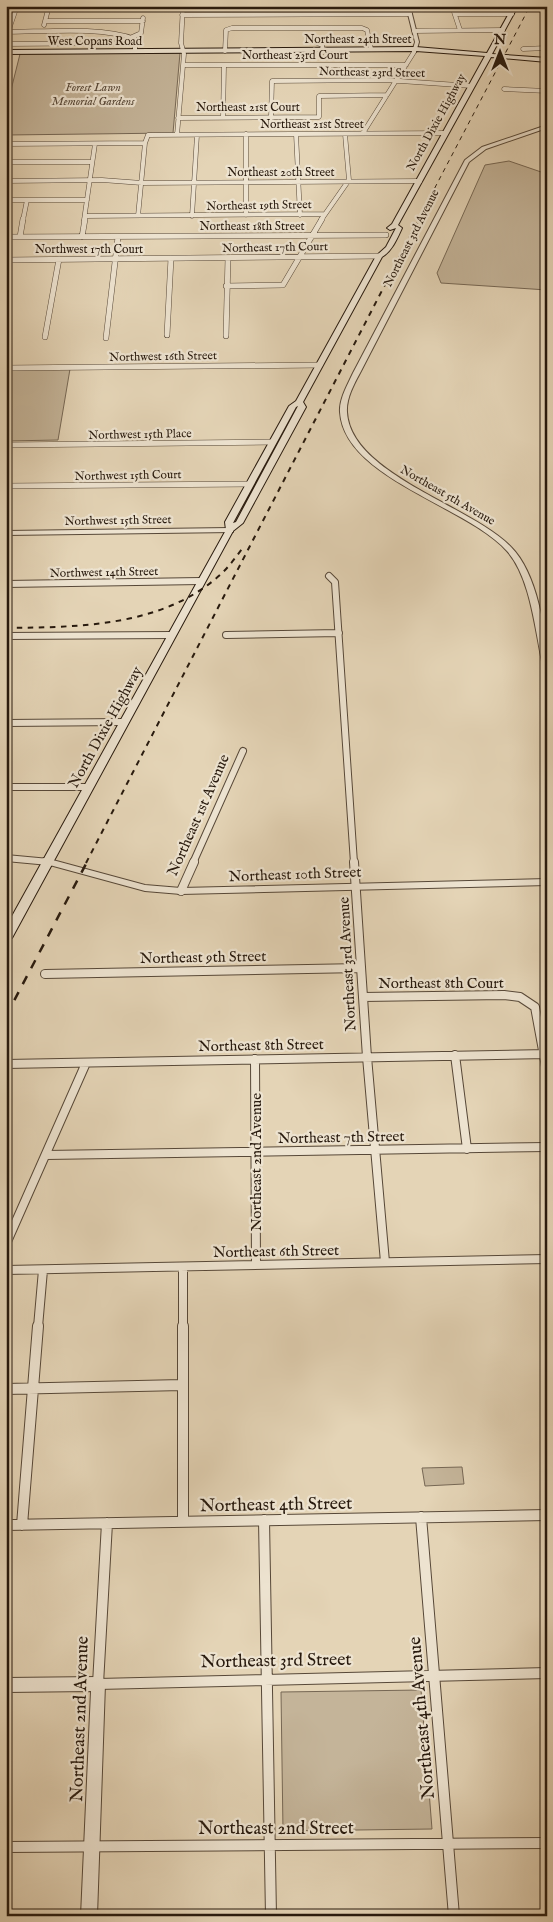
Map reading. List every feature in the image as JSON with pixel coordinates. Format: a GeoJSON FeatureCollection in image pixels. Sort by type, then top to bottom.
{"type":"FeatureCollection","features":[{"type":"Feature","properties":{"kind":"main road","name":"North Dixie Highway"},"geometry":{"type":"LineString","coordinates":[[379,256],[376,253],[391,227],[395,225],[420,181],[516,6]]}},
{"type":"Feature","properties":{"kind":"main road","name":"Northeast 24th Street"},"geometry":{"type":"LineString","coordinates":[[323,51],[371,49],[489,55],[547,61]]}},
{"type":"Feature","properties":{"kind":"main road","name":"Northeast 24th Street"},"geometry":{"type":"LineString","coordinates":[[184,51],[415,51]]}},
{"type":"Feature","properties":{"kind":"main road","name":"West Copans Road"},"geometry":{"type":"LineString","coordinates":[[6,52],[184,51]]}},
{"type":"Feature","properties":{"kind":"main road","name":"North Dixie Highway"},"geometry":{"type":"LineString","coordinates":[[230,530],[229,522],[293,406],[299,402],[379,256],[384,254],[399,228],[395,225]]}},
{"type":"Feature","properties":{"kind":"main road","name":"North Dixie Highway"},"geometry":{"type":"LineString","coordinates":[[6,938],[10,926],[49,862],[201,581],[230,530],[239,523],[302,407],[299,402]]}},
{"type":"Feature","properties":{"kind":"street"},"geometry":{"type":"LineString","coordinates":[[17,6],[8,22],[7,32],[104,32],[132,36],[141,33],[143,18],[45,22]]}},
{"type":"Feature","properties":{"kind":"street"},"geometry":{"type":"LineString","coordinates":[[43,32],[49,6]]}},
{"type":"Feature","properties":{"kind":"street"},"geometry":{"type":"LineString","coordinates":[[177,135],[184,66],[184,51],[181,42],[183,6]]}},
{"type":"Feature","properties":{"kind":"street"},"geometry":{"type":"LineString","coordinates":[[362,133],[415,51],[414,30],[408,6]]}},
{"type":"Feature","properties":{"kind":"street"},"geometry":{"type":"LineString","coordinates":[[452,6],[460,30]]}},
{"type":"Feature","properties":{"kind":"street"},"geometry":{"type":"LineString","coordinates":[[6,12],[13,12]]}},
{"type":"Feature","properties":{"kind":"street"},"geometry":{"type":"LineString","coordinates":[[182,15],[410,14]]}},
{"type":"Feature","properties":{"kind":"street"},"geometry":{"type":"LineString","coordinates":[[455,14],[512,14]]}},
{"type":"Feature","properties":{"kind":"street"},"geometry":{"type":"LineString","coordinates":[[273,28],[277,34]]}},
{"type":"Feature","properties":{"kind":"street"},"geometry":{"type":"LineString","coordinates":[[225,51],[227,29],[273,28],[366,28],[371,49]]}},
{"type":"Feature","properties":{"kind":"street"},"geometry":{"type":"LineString","coordinates":[[414,30],[503,30]]}},
{"type":"Feature","properties":{"kind":"street"},"geometry":{"type":"LineString","coordinates":[[132,36],[136,43],[135,51]]}},
{"type":"Feature","properties":{"kind":"street"},"geometry":{"type":"LineString","coordinates":[[6,44],[136,43]]}},
{"type":"Feature","properties":{"kind":"street"},"geometry":{"type":"LineString","coordinates":[[317,43],[322,45],[323,51]]}},
{"type":"Feature","properties":{"kind":"street"},"geometry":{"type":"LineString","coordinates":[[523,49],[547,48]]}},
{"type":"Feature","properties":{"kind":"street","name":"Northeast 23rd Court"},"geometry":{"type":"LineString","coordinates":[[184,66],[406,65]]}},
{"type":"Feature","properties":{"kind":"street"},"geometry":{"type":"LineString","coordinates":[[223,117],[224,66]]}},
{"type":"Feature","properties":{"kind":"street","name":"Northeast 23rd Street"},"geometry":{"type":"LineString","coordinates":[[271,117],[272,81],[396,80],[472,86]]}},
{"type":"Feature","properties":{"kind":"street"},"geometry":{"type":"LineString","coordinates":[[504,89],[547,91]]}},
{"type":"Feature","properties":{"kind":"street","name":"Northeast 21st Court"},"geometry":{"type":"LineString","coordinates":[[178,118],[319,117],[318,96],[387,95]]}},
{"type":"Feature","properties":{"kind":"street","name":"Northeast 3rd Avenue"},"geometry":{"type":"LineString","coordinates":[[343,409],[365,357],[467,161],[484,148],[547,126]]}},
{"type":"Feature","properties":{"kind":"street","name":"Northeast 21st Street"},"geometry":{"type":"LineString","coordinates":[[145,143],[148,136],[197,134],[446,133]]}},
{"type":"Feature","properties":{"kind":"street"},"geometry":{"type":"LineString","coordinates":[[192,216],[197,134]]}},
{"type":"Feature","properties":{"kind":"street"},"geometry":{"type":"LineString","coordinates":[[246,134],[246,215]]}},
{"type":"Feature","properties":{"kind":"street"},"geometry":{"type":"LineString","coordinates":[[296,134],[300,215]]}},
{"type":"Feature","properties":{"kind":"street"},"geometry":{"type":"LineString","coordinates":[[226,286],[282,285],[325,214],[348,181],[345,134]]}},
{"type":"Feature","properties":{"kind":"street"},"geometry":{"type":"LineString","coordinates":[[6,144],[145,143],[138,216]]}},
{"type":"Feature","properties":{"kind":"street"},"geometry":{"type":"LineString","coordinates":[[82,237],[95,144]]}},
{"type":"Feature","properties":{"kind":"street"},"geometry":{"type":"LineString","coordinates":[[6,162],[92,162]]}},
{"type":"Feature","properties":{"kind":"street","name":"Northeast 20th Street"},"geometry":{"type":"LineString","coordinates":[[6,181],[90,180],[142,183],[195,183],[420,181]]}},
{"type":"Feature","properties":{"kind":"street"},"geometry":{"type":"LineString","coordinates":[[6,200],[87,200]]}},
{"type":"Feature","properties":{"kind":"street"},"geometry":{"type":"LineString","coordinates":[[20,237],[27,200]]}},
{"type":"Feature","properties":{"kind":"street","name":"Northeast 19th Street"},"geometry":{"type":"LineString","coordinates":[[85,216],[325,214]]}},
{"type":"Feature","properties":{"kind":"street","name":"Northeast 18th Street"},"geometry":{"type":"LineString","coordinates":[[6,238],[386,235]]}},
{"type":"Feature","properties":{"kind":"street"},"geometry":{"type":"LineString","coordinates":[[106,338],[118,237]]}},
{"type":"Feature","properties":{"kind":"street","name":"Northeast 17th Court"},"geometry":{"type":"LineString","coordinates":[[171,258],[379,256]]}},
{"type":"Feature","properties":{"kind":"street"},"geometry":{"type":"LineString","coordinates":[[167,335],[171,258]]}},
{"type":"Feature","properties":{"kind":"street","name":"Northwest 17th Court"},"geometry":{"type":"LineString","coordinates":[[6,260],[171,258]]}},
{"type":"Feature","properties":{"kind":"street"},"geometry":{"type":"LineString","coordinates":[[226,336],[228,258]]}},
{"type":"Feature","properties":{"kind":"street"},"geometry":{"type":"LineString","coordinates":[[45,337],[59,259]]}},
{"type":"Feature","properties":{"kind":"street","name":"Northwest 16th Street"},"geometry":{"type":"LineString","coordinates":[[6,368],[320,365]]}},
{"type":"Feature","properties":{"kind":"street","name":"Northeast 5th Avenue"},"geometry":{"type":"LineString","coordinates":[[343,409],[345,426],[355,444],[371,462],[394,478],[466,516],[490,532],[510,549],[525,575],[547,666]]}},
{"type":"Feature","properties":{"kind":"street","name":"Northwest 15th Place"},"geometry":{"type":"LineString","coordinates":[[6,445],[273,442]]}},
{"type":"Feature","properties":{"kind":"street","name":"Northwest 15th Court"},"geometry":{"type":"LineString","coordinates":[[6,486],[250,484]]}},
{"type":"Feature","properties":{"kind":"street","name":"Northwest 15th Street"},"geometry":{"type":"LineString","coordinates":[[6,533],[230,530]]}},
{"type":"Feature","properties":{"kind":"street","name":"Northeast 3rd Avenue"},"geometry":{"type":"LineString","coordinates":[[329,576],[335,582],[367,1057],[384,1262]]}},
{"type":"Feature","properties":{"kind":"street","name":"Northwest 14th Street"},"geometry":{"type":"LineString","coordinates":[[6,584],[201,581]]}},
{"type":"Feature","properties":{"kind":"street"},"geometry":{"type":"LineString","coordinates":[[226,635],[339,633]]}},
{"type":"Feature","properties":{"kind":"street"},"geometry":{"type":"LineString","coordinates":[[6,636],[172,635]]}},
{"type":"Feature","properties":{"kind":"street"},"geometry":{"type":"LineString","coordinates":[[6,723],[124,722]]}},
{"type":"Feature","properties":{"kind":"street","name":"Northeast 1st Avenue"},"geometry":{"type":"LineString","coordinates":[[181,892],[243,751]]}},
{"type":"Feature","properties":{"kind":"street"},"geometry":{"type":"LineString","coordinates":[[6,787],[89,787]]}},
{"type":"Feature","properties":{"kind":"street"},"geometry":{"type":"LineString","coordinates":[[6,858],[49,862]]}},
{"type":"Feature","properties":{"kind":"street","name":"Northeast 10th Street"},"geometry":{"type":"LineString","coordinates":[[49,862],[146,888],[181,892],[547,882]]}},
{"type":"Feature","properties":{"kind":"street","name":"Northeast 9th Street"},"geometry":{"type":"LineString","coordinates":[[45,974],[361,968]]}},
{"type":"Feature","properties":{"kind":"street","name":"Northeast 8th Court"},"geometry":{"type":"LineString","coordinates":[[363,997],[504,995],[520,997],[535,1007],[545,1054]]}},
{"type":"Feature","properties":{"kind":"street"},"geometry":{"type":"LineString","coordinates":[[545,1054],[547,1072]]}},
{"type":"Feature","properties":{"kind":"street","name":"Northeast 8th Street"},"geometry":{"type":"LineString","coordinates":[[6,1064],[545,1054]]}},
{"type":"Feature","properties":{"kind":"street"},"geometry":{"type":"LineString","coordinates":[[455,1055],[467,1149]]}},
{"type":"Feature","properties":{"kind":"street","name":"Northeast 2nd Avenue"},"geometry":{"type":"LineString","coordinates":[[255,1059],[256,1265]]}},
{"type":"Feature","properties":{"kind":"street"},"geometry":{"type":"LineString","coordinates":[[6,1244],[86,1062]]}},
{"type":"Feature","properties":{"kind":"street","name":"Northeast 7th Street"},"geometry":{"type":"LineString","coordinates":[[46,1155],[547,1147]]}},
{"type":"Feature","properties":{"kind":"street","name":"Northeast 6th Street"},"geometry":{"type":"LineString","coordinates":[[6,1270],[547,1259]]}},
{"type":"Feature","properties":{"kind":"street"},"geometry":{"type":"LineString","coordinates":[[183,1266],[183,1522]]}},
{"type":"Feature","properties":{"kind":"street"},"geometry":{"type":"LineString","coordinates":[[22,1525],[44,1270]]}},
{"type":"Feature","properties":{"kind":"street"},"geometry":{"type":"LineString","coordinates":[[6,1389],[182,1385]]}},
{"type":"Feature","properties":{"kind":"street","name":"Northeast 4th Street"},"geometry":{"type":"LineString","coordinates":[[6,1525],[547,1515]]}},
{"type":"Feature","properties":{"kind":"street","name":"Northeast 4th Avenue"},"geometry":{"type":"LineString","coordinates":[[421,1517],[454,1916]]}},
{"type":"Feature","properties":{"kind":"street"},"geometry":{"type":"LineString","coordinates":[[264,1520],[268,1680],[270,1916]]}},
{"type":"Feature","properties":{"kind":"street","name":"Northeast 2nd Avenue"},"geometry":{"type":"LineString","coordinates":[[88,1916],[107,1523]]}},
{"type":"Feature","properties":{"kind":"street","name":"Northeast 3rd Street"},"geometry":{"type":"LineString","coordinates":[[6,1685],[547,1674]]}},
{"type":"Feature","properties":{"kind":"street","name":"Northeast 2nd Street"},"geometry":{"type":"LineString","coordinates":[[6,1847],[547,1843]]}},
{"type":"Feature","properties":{"kind":"green space","name":"Forest Lawn Memorial Gardens"},"geometry":{"type":"Polygon","coordinates":[[[180,53],[173,133],[6,135],[6,95],[10,94],[20,54],[180,53]]]}},
{"type":"Feature","properties":{"kind":"green space"},"geometry":{"type":"Polygon","coordinates":[[[509,161],[547,174],[547,290],[441,283],[437,273],[485,165],[509,161]]]}},
{"type":"Feature","properties":{"kind":"green space"},"geometry":{"type":"Polygon","coordinates":[[[6,369],[70,369],[58,440],[6,441],[6,369]]]}},
{"type":"Feature","properties":{"kind":"green space"},"geometry":{"type":"Polygon","coordinates":[[[462,1467],[464,1484],[425,1486],[422,1468],[462,1467]]]}},
{"type":"Feature","properties":{"kind":"green space"},"geometry":{"type":"Polygon","coordinates":[[[421,1690],[432,1829],[283,1831],[281,1692],[421,1690]]]}},
{"type":"Feature","properties":{"kind":"railway"},"geometry":{"type":"LineString","coordinates":[[418,220],[530,6]]}},
{"type":"Feature","properties":{"kind":"railway"},"geometry":{"type":"LineString","coordinates":[[86,863],[419,219]]}},
{"type":"Feature","properties":{"kind":"railway"},"geometry":{"type":"LineString","coordinates":[[6,628],[90,625],[119,621],[146,614],[172,605],[197,592],[220,575],[242,549]]}},
{"type":"Feature","properties":{"kind":"railway"},"geometry":{"type":"LineString","coordinates":[[6,1016],[87,862]]}}]}
